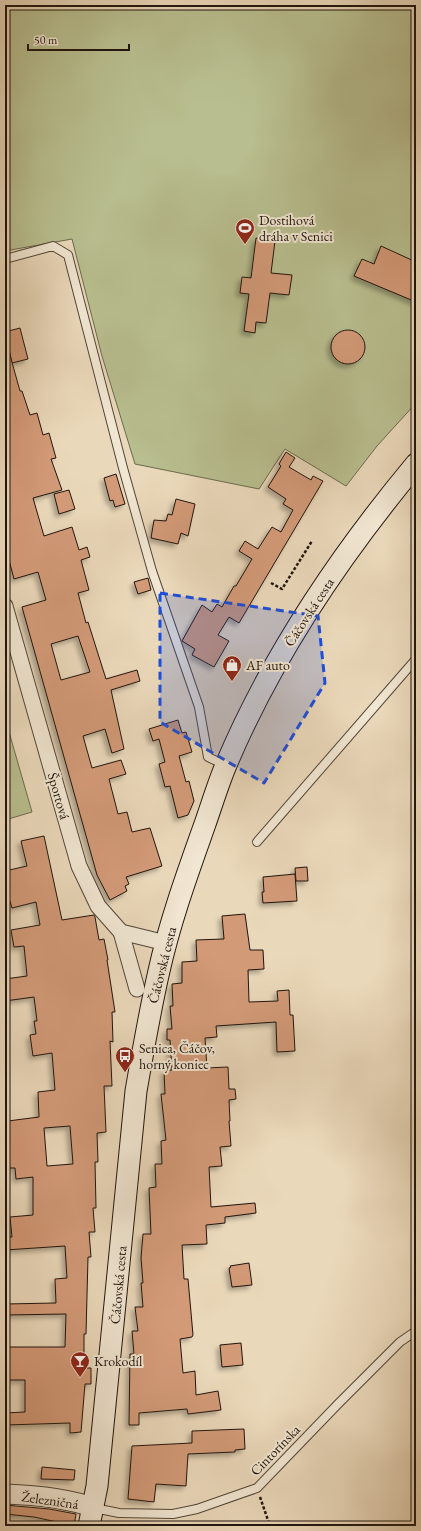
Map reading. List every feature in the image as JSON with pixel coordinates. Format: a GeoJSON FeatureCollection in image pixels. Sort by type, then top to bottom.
{"type":"FeatureCollection","features":[{"type":"Feature","properties":{"kind":"main road","name":"Čáčovská cesta"},"geometry":{"type":"LineString","coordinates":[[92,1517],[97,1486],[112,1343],[136,1091],[145,1035],[166,943],[192,860],[226,765],[255,706],[293,636],[367,525],[416,464]]}},
{"type":"Feature","properties":{"kind":"street","name":"Športová"},"geometry":{"type":"LineString","coordinates":[[5,606],[79,866],[98,906],[121,932]]}},
{"type":"Feature","properties":{"kind":"street"},"geometry":{"type":"LineString","coordinates":[[137,989],[121,932],[166,943]]}},
{"type":"Feature","properties":{"kind":"street","name":"Železničná"},"geometry":{"type":"LineString","coordinates":[[5,1494],[62,1500],[84,1505],[92,1517]]}},
{"type":"Feature","properties":{"kind":"lane"},"geometry":{"type":"LineString","coordinates":[[5,259],[54,246],[68,255],[123,468],[152,571],[199,707],[208,757],[226,765]]}},
{"type":"Feature","properties":{"kind":"lane"},"geometry":{"type":"LineString","coordinates":[[257,842],[416,659]]}},
{"type":"Feature","properties":{"kind":"lane","name":"Cintorínska"},"geometry":{"type":"LineString","coordinates":[[92,1517],[119,1513],[173,1514],[197,1509],[257,1488],[395,1347],[416,1331]]}},
{"type":"Feature","properties":{"kind":"path"},"geometry":{"type":"LineString","coordinates":[[271,583],[282,589],[312,541]]}},
{"type":"Feature","properties":{"kind":"path"},"geometry":{"type":"LineString","coordinates":[[257,1488],[270,1526]]}},
{"type":"Feature","properties":{"kind":"highlighted area"},"geometry":{"type":"Polygon","coordinates":[[[160,593],[318,616],[325,683],[264,783],[160,722],[160,593]]]}},
{"type":"Feature","properties":{"kind":"green space","name":"Dostihová dráha v Senici"},"geometry":{"type":"Polygon","coordinates":[[[5,5],[416,5],[416,403],[377,446],[346,486],[285,449],[259,489],[135,464],[102,356],[72,239],[5,251],[5,5]]]}},
{"type":"Feature","properties":{"kind":"green space"},"geometry":{"type":"Polygon","coordinates":[[[5,718],[32,812],[5,820],[5,718]]]}},
{"type":"Feature","properties":{"kind":"building"},"geometry":{"type":"Polygon","coordinates":[[[256,238],[275,241],[271,273],[292,275],[289,295],[270,293],[266,323],[256,322],[255,333],[244,331],[249,294],[240,293],[242,277],[251,278],[256,238]]]}},
{"type":"Feature","properties":{"kind":"building"},"geometry":{"type":"Polygon","coordinates":[[[381,246],[416,262],[416,302],[354,276],[362,259],[374,264],[381,246]]]}},
{"type":"Feature","properties":{"kind":"building"},"geometry":{"type":"Polygon","coordinates":[[[20,328],[28,359],[12,363],[5,332],[20,328]]]}},
{"type":"Feature","properties":{"kind":"building"},"geometry":{"type":"Polygon","coordinates":[[[348,330],[360,335],[365,347],[360,359],[348,364],[336,359],[331,347],[336,335],[348,330]]]}},
{"type":"Feature","properties":{"kind":"building"},"geometry":{"type":"Polygon","coordinates":[[[5,348],[8,348],[20,391],[22,391],[30,415],[37,413],[43,435],[49,433],[56,458],[51,459],[62,490],[33,498],[44,536],[72,527],[79,550],[87,547],[90,557],[81,560],[89,590],[78,593],[86,623],[88,622],[106,679],[137,670],[140,681],[111,690],[124,749],[112,753],[105,729],[83,736],[92,768],[121,760],[126,774],[109,779],[118,814],[127,812],[132,832],[150,828],[162,866],[126,877],[129,884],[125,886],[127,891],[110,900],[97,875],[22,607],[46,600],[38,572],[14,579],[5,545],[5,348]],[[78,636],[51,644],[61,680],[90,672],[78,636]]]}},
{"type":"Feature","properties":{"kind":"building"},"geometry":{"type":"Polygon","coordinates":[[[286,452],[295,458],[289,467],[311,480],[313,476],[323,481],[239,623],[229,617],[218,635],[229,641],[214,667],[192,655],[195,649],[182,641],[202,605],[212,612],[217,604],[222,607],[234,586],[236,586],[252,559],[239,551],[245,541],[258,549],[272,527],[281,532],[293,510],[283,504],[286,499],[268,487],[281,466],[279,464],[286,452]]]}},
{"type":"Feature","properties":{"kind":"building"},"geometry":{"type":"Polygon","coordinates":[[[116,474],[125,504],[115,507],[113,500],[110,501],[104,478],[116,474]]]}},
{"type":"Feature","properties":{"kind":"building"},"geometry":{"type":"Polygon","coordinates":[[[69,490],[75,509],[59,514],[54,494],[69,490]]]}},
{"type":"Feature","properties":{"kind":"building"},"geometry":{"type":"Polygon","coordinates":[[[176,499],[195,504],[188,536],[181,533],[178,544],[151,538],[154,520],[166,521],[168,514],[172,515],[176,499]]]}},
{"type":"Feature","properties":{"kind":"building"},"geometry":{"type":"Polygon","coordinates":[[[148,578],[151,590],[138,594],[134,582],[148,578]]]}},
{"type":"Feature","properties":{"kind":"building"},"geometry":{"type":"Polygon","coordinates":[[[178,720],[182,733],[186,732],[192,752],[179,756],[186,782],[189,781],[194,801],[188,815],[178,818],[170,786],[165,787],[159,764],[165,762],[159,739],[153,741],[149,729],[178,720]]]}},
{"type":"Feature","properties":{"kind":"building"},"geometry":{"type":"Polygon","coordinates":[[[44,836],[62,920],[94,915],[99,940],[104,939],[115,1012],[112,1012],[113,1042],[110,1041],[112,1086],[104,1086],[106,1132],[97,1133],[98,1162],[95,1162],[96,1208],[93,1208],[95,1232],[89,1232],[91,1257],[88,1257],[86,1334],[84,1334],[84,1368],[91,1368],[91,1384],[85,1384],[81,1432],[70,1433],[70,1423],[5,1425],[5,1413],[25,1412],[25,1380],[5,1380],[5,1347],[65,1347],[66,1314],[5,1315],[5,1304],[56,1303],[55,1279],[67,1278],[65,1246],[5,1250],[5,1237],[12,1237],[10,1217],[33,1215],[33,1177],[16,1179],[15,1168],[9,1168],[6,1145],[9,1145],[8,1121],[39,1117],[38,1092],[55,1090],[52,1053],[33,1056],[30,1035],[36,1034],[34,1021],[37,1021],[34,997],[5,1001],[5,979],[27,976],[24,946],[14,947],[11,930],[40,925],[36,902],[12,908],[10,901],[5,902],[5,871],[27,866],[21,841],[44,836]],[[70,1126],[44,1128],[47,1166],[73,1164],[70,1126]]]}},
{"type":"Feature","properties":{"kind":"building"},"geometry":{"type":"Polygon","coordinates":[[[307,867],[308,881],[296,881],[295,868],[307,867]]]}},
{"type":"Feature","properties":{"kind":"building"},"geometry":{"type":"Polygon","coordinates":[[[295,874],[297,901],[263,903],[263,877],[295,874]]]}},
{"type":"Feature","properties":{"kind":"building"},"geometry":{"type":"Polygon","coordinates":[[[245,914],[250,950],[263,950],[264,969],[248,970],[249,1002],[278,1001],[277,991],[289,990],[290,1015],[293,1015],[295,1051],[277,1052],[276,1022],[216,1026],[217,1037],[205,1038],[207,1068],[228,1067],[229,1089],[235,1089],[236,1099],[229,1100],[231,1146],[220,1147],[222,1166],[209,1167],[211,1207],[255,1203],[256,1213],[225,1217],[225,1223],[206,1225],[207,1244],[182,1245],[184,1279],[188,1279],[193,1335],[192,1337],[180,1339],[183,1373],[195,1371],[196,1395],[218,1391],[221,1410],[188,1414],[187,1409],[139,1413],[139,1425],[129,1425],[130,1354],[134,1354],[132,1331],[138,1331],[135,1307],[143,1307],[141,1258],[143,1234],[151,1234],[149,1188],[156,1187],[155,1164],[162,1164],[161,1141],[166,1140],[161,1094],[165,1094],[164,1071],[172,1070],[170,1040],[167,1040],[167,1029],[172,1029],[170,1006],[173,1006],[172,984],[182,983],[182,962],[197,961],[196,940],[224,939],[222,916],[245,914]]]}},
{"type":"Feature","properties":{"kind":"building"},"geometry":{"type":"Polygon","coordinates":[[[249,1263],[252,1285],[232,1287],[230,1266],[249,1263]]]}},
{"type":"Feature","properties":{"kind":"building"},"geometry":{"type":"Polygon","coordinates":[[[241,1343],[243,1365],[222,1367],[220,1345],[241,1343]]]}},
{"type":"Feature","properties":{"kind":"building"},"geometry":{"type":"Polygon","coordinates":[[[244,1429],[245,1449],[235,1450],[235,1452],[188,1454],[186,1486],[156,1484],[154,1502],[128,1499],[132,1446],[192,1443],[192,1431],[244,1429]]]}},
{"type":"Feature","properties":{"kind":"building"},"geometry":{"type":"Polygon","coordinates":[[[42,1467],[75,1470],[74,1480],[41,1479],[42,1467]]]}},
{"type":"Feature","properties":{"kind":"building"},"geometry":{"type":"Polygon","coordinates":[[[5,1505],[49,1509],[76,1514],[74,1526],[57,1526],[57,1522],[34,1517],[5,1514],[5,1505]]]}},
{"type":"Feature","properties":{"kind":"place","name":"Dostihová dráha v Senici"},"geometry":{"type":"Point","coordinates":[245,245]}},
{"type":"Feature","properties":{"kind":"place","name":"AF auto"},"geometry":{"type":"Point","coordinates":[232,682]}},
{"type":"Feature","properties":{"kind":"place","name":"Senica, Čáčov, horný koniec"},"geometry":{"type":"Point","coordinates":[125,1073]}},
{"type":"Feature","properties":{"kind":"place","name":"Krokodíl"},"geometry":{"type":"Point","coordinates":[80,1378]}}]}
